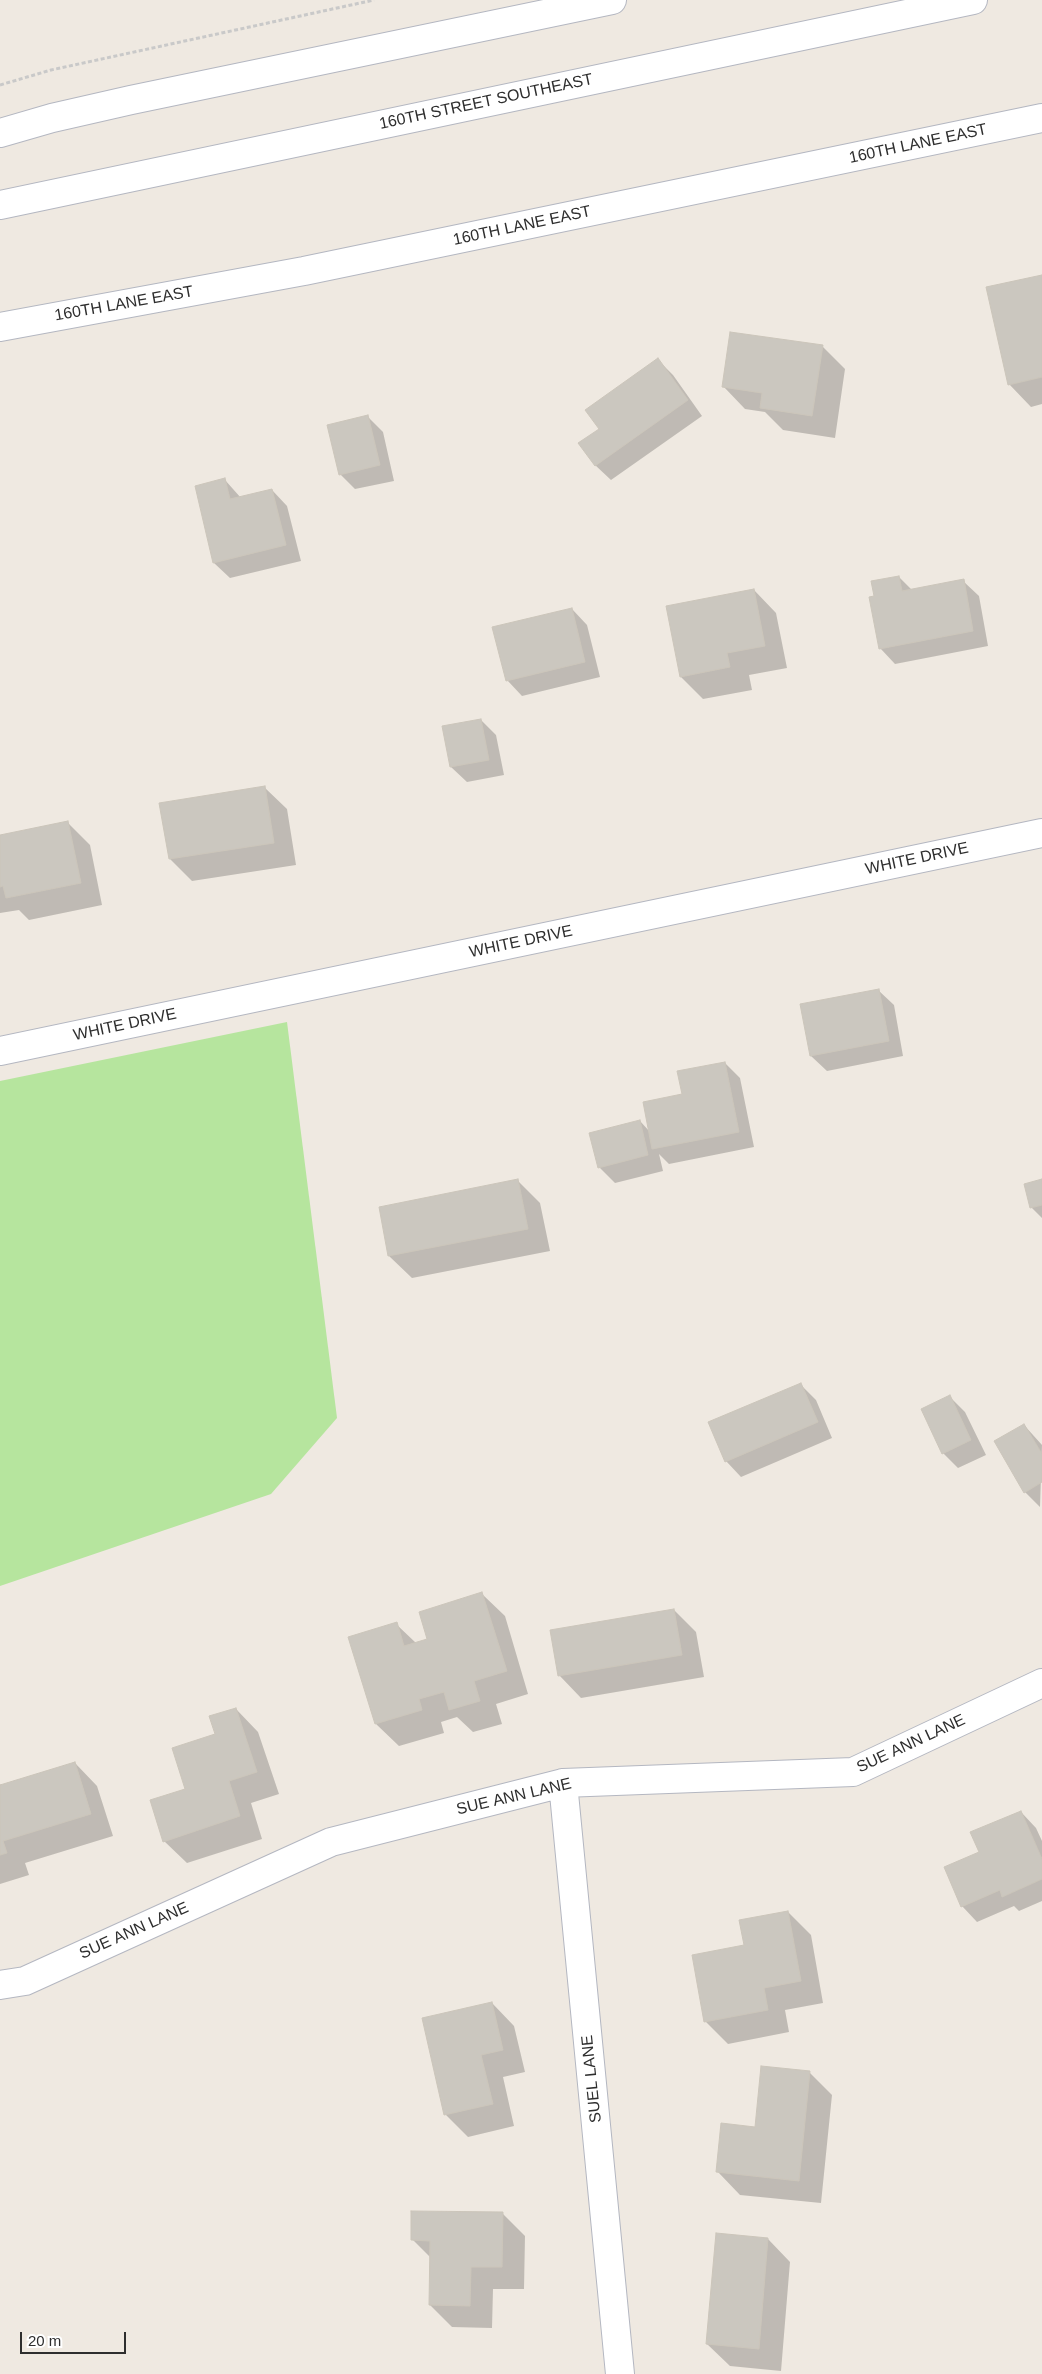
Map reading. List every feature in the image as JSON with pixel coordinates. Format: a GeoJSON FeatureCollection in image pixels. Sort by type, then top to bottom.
{"type":"FeatureCollection","features":[{"type":"Feature","properties":{"kind":"street"},"geometry":{"type":"LineString","coordinates":[[0,134],[52,118],[131,100],[612,0]]}},
{"type":"Feature","properties":{"kind":"street","name":"160TH STREET SOUTHEAST"},"geometry":{"type":"LineString","coordinates":[[0,205],[973,0]]}},
{"type":"Feature","properties":{"kind":"street","name":"160TH LANE EAST"},"geometry":{"type":"LineString","coordinates":[[0,327],[304,271],[1042,118]]}},
{"type":"Feature","properties":{"kind":"street","name":"WHITE DRIVE"},"geometry":{"type":"LineString","coordinates":[[0,1051],[1042,833]]}},
{"type":"Feature","properties":{"kind":"street","name":"SUE ANN LANE"},"geometry":{"type":"LineString","coordinates":[[0,1985],[25,1981],[331,1842],[563,1783],[853,1772],[1042,1682]]}},
{"type":"Feature","properties":{"kind":"street","name":"SUEL LANE"},"geometry":{"type":"LineString","coordinates":[[563,1783],[620,2374]]}},
{"type":"Feature","properties":{"kind":"path"},"geometry":{"type":"LineString","coordinates":[[0,85],[51,70],[374,0]]}},
{"type":"Feature","properties":{"kind":"green space"},"geometry":{"type":"Polygon","coordinates":[[[287,1022],[337,1418],[271,1494],[0,1586],[0,1081],[287,1022]]]}},
{"type":"Feature","properties":{"kind":"building"},"geometry":{"type":"Polygon","coordinates":[[[1042,275],[1042,377],[1008,385],[986,287],[1042,275]]]}},
{"type":"Feature","properties":{"kind":"building"},"geometry":{"type":"Polygon","coordinates":[[[730,332],[823,345],[812,416],[760,408],[762,393],[722,387],[730,332]]]}},
{"type":"Feature","properties":{"kind":"building"},"geometry":{"type":"Polygon","coordinates":[[[658,358],[688,400],[595,466],[578,443],[599,429],[585,410],[658,358]]]}},
{"type":"Feature","properties":{"kind":"building"},"geometry":{"type":"Polygon","coordinates":[[[368,415],[380,465],[339,475],[327,425],[368,415]]]}},
{"type":"Feature","properties":{"kind":"building"},"geometry":{"type":"Polygon","coordinates":[[[225,478],[230,499],[272,489],[286,545],[213,563],[195,486],[225,478]]]}},
{"type":"Feature","properties":{"kind":"building"},"geometry":{"type":"Polygon","coordinates":[[[899,576],[902,591],[964,579],[973,631],[879,649],[869,597],[874,596],[871,581],[899,576]]]}},
{"type":"Feature","properties":{"kind":"building"},"geometry":{"type":"Polygon","coordinates":[[[754,589],[765,646],[727,653],[730,667],[680,677],[666,606],[754,589]]]}},
{"type":"Feature","properties":{"kind":"building"},"geometry":{"type":"Polygon","coordinates":[[[572,608],[585,662],[506,681],[492,627],[572,608]]]}},
{"type":"Feature","properties":{"kind":"building"},"geometry":{"type":"Polygon","coordinates":[[[481,719],[489,760],[450,767],[442,726],[481,719]]]}},
{"type":"Feature","properties":{"kind":"building"},"geometry":{"type":"Polygon","coordinates":[[[265,786],[274,843],[169,859],[159,803],[265,786]]]}},
{"type":"Feature","properties":{"kind":"building"},"geometry":{"type":"Polygon","coordinates":[[[68,821],[81,883],[6,898],[3,886],[0,887],[0,835],[68,821]]]}},
{"type":"Feature","properties":{"kind":"building"},"geometry":{"type":"Polygon","coordinates":[[[879,989],[889,1041],[810,1056],[800,1004],[879,989]]]}},
{"type":"Feature","properties":{"kind":"building"},"geometry":{"type":"Polygon","coordinates":[[[725,1062],[739,1132],[652,1149],[643,1102],[682,1094],[677,1071],[725,1062]]]}},
{"type":"Feature","properties":{"kind":"building"},"geometry":{"type":"Polygon","coordinates":[[[640,1120],[648,1155],[598,1168],[589,1133],[640,1120]]]}},
{"type":"Feature","properties":{"kind":"building"},"geometry":{"type":"Polygon","coordinates":[[[518,1179],[528,1229],[388,1256],[379,1207],[518,1179]]]}},
{"type":"Feature","properties":{"kind":"building"},"geometry":{"type":"Polygon","coordinates":[[[1042,1179],[1042,1205],[1030,1208],[1024,1184],[1042,1179]]]}},
{"type":"Feature","properties":{"kind":"building"},"geometry":{"type":"Polygon","coordinates":[[[801,1383],[818,1422],[725,1462],[708,1422],[801,1383]]]}},
{"type":"Feature","properties":{"kind":"building"},"geometry":{"type":"Polygon","coordinates":[[[950,1395],[971,1440],[942,1454],[921,1409],[950,1395]]]}},
{"type":"Feature","properties":{"kind":"building"},"geometry":{"type":"Polygon","coordinates":[[[1024,1424],[1042,1454],[1042,1482],[1024,1493],[994,1441],[1024,1424]]]}},
{"type":"Feature","properties":{"kind":"building"},"geometry":{"type":"Polygon","coordinates":[[[482,1592],[507,1671],[474,1681],[480,1701],[449,1710],[444,1692],[419,1699],[422,1710],[375,1724],[348,1637],[397,1622],[404,1646],[427,1639],[419,1612],[482,1592]]]}},
{"type":"Feature","properties":{"kind":"building"},"geometry":{"type":"Polygon","coordinates":[[[674,1609],[682,1655],[558,1676],[550,1630],[674,1609]]]}},
{"type":"Feature","properties":{"kind":"building"},"geometry":{"type":"Polygon","coordinates":[[[236,1708],[257,1772],[229,1781],[240,1816],[163,1842],[150,1800],[185,1789],[172,1748],[215,1734],[209,1716],[236,1708]]]}},
{"type":"Feature","properties":{"kind":"building"},"geometry":{"type":"Polygon","coordinates":[[[75,1762],[91,1814],[3,1841],[7,1853],[0,1855],[0,1785],[75,1762]]]}},
{"type":"Feature","properties":{"kind":"building"},"geometry":{"type":"Polygon","coordinates":[[[1021,1811],[1042,1859],[1042,1879],[1002,1897],[1000,1890],[961,1907],[944,1867],[979,1852],[970,1832],[1021,1811]]]}},
{"type":"Feature","properties":{"kind":"building"},"geometry":{"type":"Polygon","coordinates":[[[788,1911],[801,1981],[764,1988],[768,2010],[704,2022],[692,1955],[744,1945],[739,1920],[788,1911]]]}},
{"type":"Feature","properties":{"kind":"building"},"geometry":{"type":"Polygon","coordinates":[[[492,2002],[503,2050],[481,2055],[493,2104],[444,2115],[422,2018],[492,2002]]]}},
{"type":"Feature","properties":{"kind":"building"},"geometry":{"type":"Polygon","coordinates":[[[761,2066],[810,2071],[799,2181],[716,2172],[721,2123],[755,2127],[761,2066]]]}},
{"type":"Feature","properties":{"kind":"building"},"geometry":{"type":"Polygon","coordinates":[[[411,2211],[503,2212],[502,2267],[471,2267],[470,2306],[429,2305],[430,2241],[411,2240],[411,2211]]]}},
{"type":"Feature","properties":{"kind":"building"},"geometry":{"type":"Polygon","coordinates":[[[716,2233],[768,2238],[759,2349],[706,2344],[716,2233]]]}}]}
